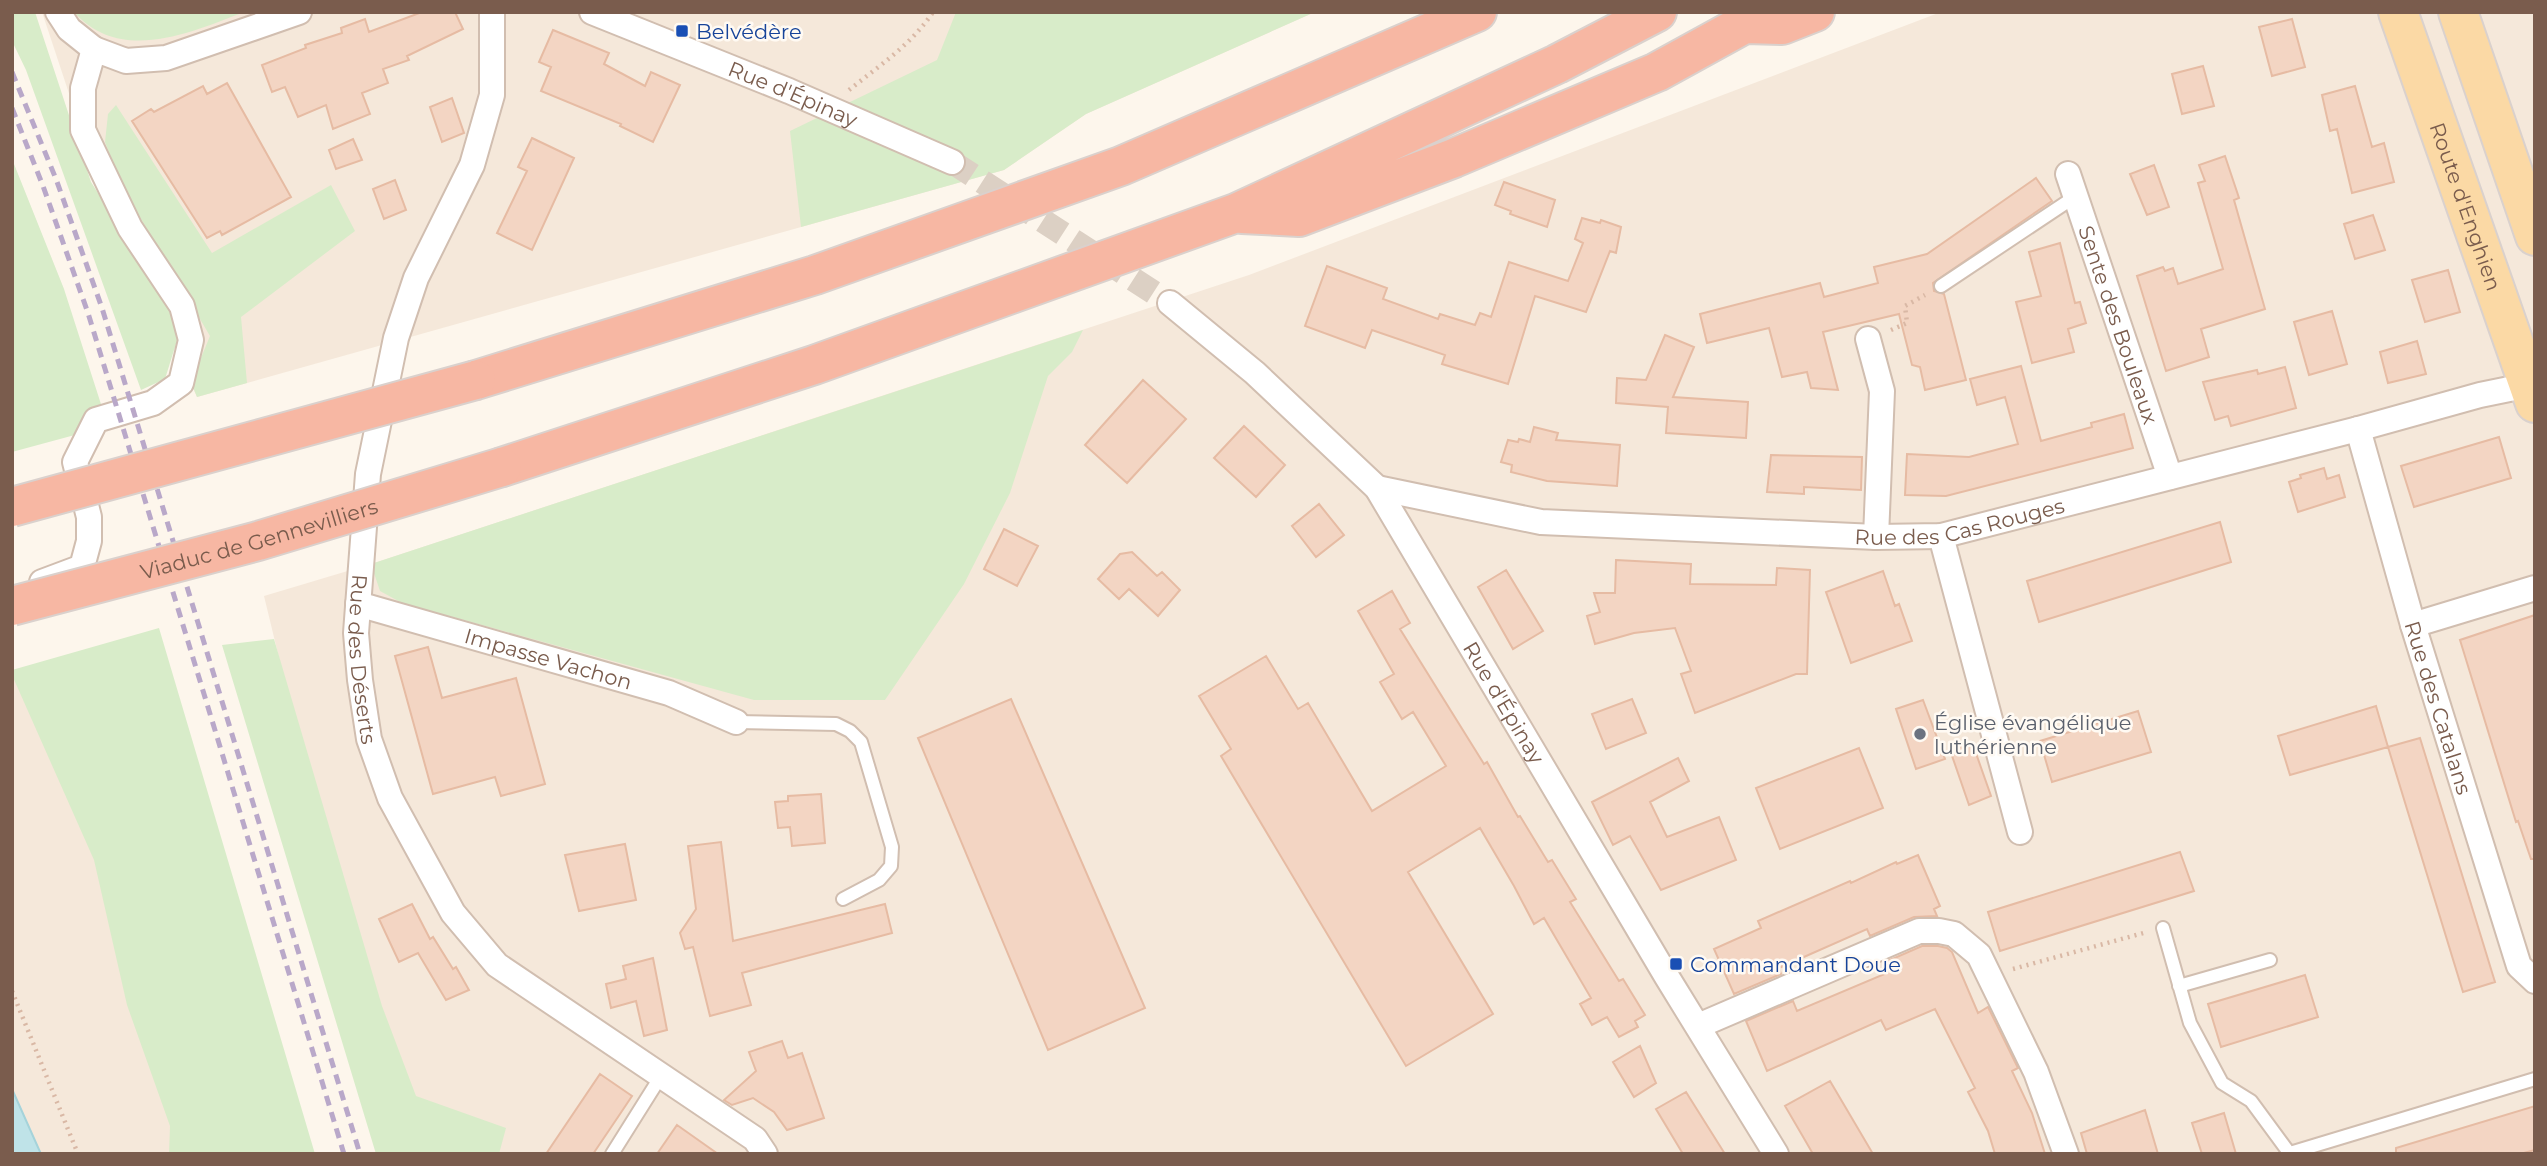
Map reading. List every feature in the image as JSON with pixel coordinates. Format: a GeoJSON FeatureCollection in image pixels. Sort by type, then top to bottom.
{"type":"FeatureCollection","features":[{"type":"Feature","properties":{"kind":"highway"},"geometry":{"type":"LineString","coordinates":[[12,507],[476,380],[815,275],[1121,166],[1477,12]]}},
{"type":"Feature","properties":{"kind":"highway","name":"Viaduc de Gennevilliers"},"geometry":{"type":"LineString","coordinates":[[12,606],[258,541],[502,467],[814,365],[1236,213],[1557,64],[1657,12]]}},
{"type":"Feature","properties":{"kind":"highway"},"geometry":{"type":"LineString","coordinates":[[1236,213],[1299,217],[1454,158],[1657,72],[1756,18],[1782,25],[1815,12]]}},
{"type":"Feature","properties":{"kind":"main road","name":"Route d'Enghien"},"geometry":{"type":"LineString","coordinates":[[2398,12],[2532,394]]}},
{"type":"Feature","properties":{"kind":"main road"},"geometry":{"type":"LineString","coordinates":[[2458,12],[2535,236]]}},
{"type":"Feature","properties":{"kind":"street"},"geometry":{"type":"LineString","coordinates":[[58,12],[69,29],[94,49],[127,61],[166,58],[299,12]]}},
{"type":"Feature","properties":{"kind":"street","name":"Rue des Déserts"},"geometry":{"type":"LineString","coordinates":[[492,12],[492,95],[472,165],[416,278],[396,338],[368,474],[356,632],[369,739],[390,798],[453,913],[497,965],[755,1139],[765,1154]]}},
{"type":"Feature","properties":{"kind":"street","name":"Rue d'Épinay"},"geometry":{"type":"LineString","coordinates":[[592,12],[953,162]]}},
{"type":"Feature","properties":{"kind":"street"},"geometry":{"type":"LineString","coordinates":[[12,593],[82,567],[89,541],[89,517],[75,463],[96,420],[153,403],[181,383],[191,340],[182,306],[130,228],[83,130],[83,88],[94,49]]}},
{"type":"Feature","properties":{"kind":"street","name":"Sente des Bouleaux"},"geometry":{"type":"LineString","coordinates":[[2072,185],[2170,477]]}},
{"type":"Feature","properties":{"kind":"street","name":"Rue d'Épinay"},"geometry":{"type":"LineString","coordinates":[[1170,303],[1255,373],[1377,488],[1776,1154]]}},
{"type":"Feature","properties":{"kind":"street"},"geometry":{"type":"LineString","coordinates":[[1868,340],[1882,391],[1876,537]]}},
{"type":"Feature","properties":{"kind":"street","name":"Rue des Cas Rouges"},"geometry":{"type":"LineString","coordinates":[[1377,488],[1541,522],[1876,537],[1941,536],[2358,429],[2467,398],[2532,394]]}},
{"type":"Feature","properties":{"kind":"street","name":"Rue des Catalans"},"geometry":{"type":"LineString","coordinates":[[2358,429],[2413,625],[2519,966],[2535,981]]}},
{"type":"Feature","properties":{"kind":"street"},"geometry":{"type":"LineString","coordinates":[[1941,536],[2020,832]]}},
{"type":"Feature","properties":{"kind":"street"},"geometry":{"type":"LineString","coordinates":[[2413,625],[2535,587]]}},
{"type":"Feature","properties":{"kind":"street","name":"Impasse Vachon"},"geometry":{"type":"LineString","coordinates":[[358,604],[669,694],[736,722]]}},
{"type":"Feature","properties":{"kind":"street"},"geometry":{"type":"LineString","coordinates":[[1698,1026],[1919,931],[1954,934],[1979,955],[2036,1072],[2066,1154]]}},
{"type":"Feature","properties":{"kind":"lane"},"geometry":{"type":"LineString","coordinates":[[1941,286],[2072,185]]}},
{"type":"Feature","properties":{"kind":"lane"},"geometry":{"type":"LineString","coordinates":[[736,722],[836,724],[850,731],[861,742],[892,847],[891,866],[879,880],[844,899]]}},
{"type":"Feature","properties":{"kind":"lane"},"geometry":{"type":"LineString","coordinates":[[2162,928],[2190,1023],[2222,1083],[2251,1101],[2290,1154],[2535,1079]]}},
{"type":"Feature","properties":{"kind":"lane"},"geometry":{"type":"LineString","coordinates":[[2179,986],[2270,960]]}},
{"type":"Feature","properties":{"kind":"lane"},"geometry":{"type":"LineString","coordinates":[[612,1154],[661,1076]]}},
{"type":"Feature","properties":{"kind":"path"},"geometry":{"type":"LineString","coordinates":[[827,108],[895,53],[923,27],[933,12]]}},
{"type":"Feature","properties":{"kind":"path"},"geometry":{"type":"LineString","coordinates":[[1868,340],[1907,323],[1905,306],[1941,286]]}},
{"type":"Feature","properties":{"kind":"path"},"geometry":{"type":"LineString","coordinates":[[1989,975],[2162,928]]}},
{"type":"Feature","properties":{"kind":"path"},"geometry":{"type":"LineString","coordinates":[[12,990],[78,1154]]}},
{"type":"Feature","properties":{"kind":"shaded area"},"geometry":{"type":"Polygon","coordinates":[[[42,12],[1315,12],[1086,114],[1004,170],[197,397],[102,193],[42,12]]]}},
{"type":"Feature","properties":{"kind":"shaded area"},"geometry":{"type":"Polygon","coordinates":[[[1941,12],[2535,12],[2535,1154],[418,1154],[304,761],[264,596],[371,564],[1249,275],[1941,12]]]}},
{"type":"Feature","properties":{"kind":"shaded area"},"geometry":{"type":"Polygon","coordinates":[[[12,673],[315,1154],[41,1154],[12,1089],[12,673]]]}},
{"type":"Feature","properties":{"kind":"green space"},"geometry":{"type":"Polygon","coordinates":[[[12,12],[35,12],[91,182],[167,302],[179,334],[165,379],[141,390],[26,70],[12,41],[12,12]]]}},
{"type":"Feature","properties":{"kind":"green space"},"geometry":{"type":"Polygon","coordinates":[[[74,12],[244,12],[179,35],[134,40],[112,37],[92,28],[74,12]]]}},
{"type":"Feature","properties":{"kind":"green space"},"geometry":{"type":"Polygon","coordinates":[[[956,12],[1315,12],[1086,114],[1004,170],[801,227],[790,131],[937,60],[956,12]]]}},
{"type":"Feature","properties":{"kind":"green space"},"geometry":{"type":"Polygon","coordinates":[[[116,105],[212,253],[331,185],[355,231],[241,317],[247,383],[197,397],[191,382],[210,336],[121,185],[105,142],[108,114],[116,105]]]}},
{"type":"Feature","properties":{"kind":"green space"},"geometry":{"type":"Polygon","coordinates":[[[12,159],[64,289],[108,426],[12,452],[12,159]]]}},
{"type":"Feature","properties":{"kind":"green space"},"geometry":{"type":"Polygon","coordinates":[[[1083,330],[1072,352],[1048,376],[1010,493],[964,584],[885,700],[754,700],[402,603],[380,591],[371,564],[1083,330]]]}},
{"type":"Feature","properties":{"kind":"green space"},"geometry":{"type":"Polygon","coordinates":[[[159,628],[315,1154],[169,1154],[170,1126],[127,1005],[94,860],[12,675],[12,670],[159,628]]]}},
{"type":"Feature","properties":{"kind":"green space"},"geometry":{"type":"Polygon","coordinates":[[[274,639],[382,1006],[416,1096],[506,1128],[499,1154],[376,1154],[222,645],[274,639]]]}},
{"type":"Feature","properties":{"kind":"water"},"geometry":{"type":"Polygon","coordinates":[[[12,1089],[41,1154],[12,1154],[12,1089]]]}},
{"type":"Feature","properties":{"kind":"building"},"geometry":{"type":"Polygon","coordinates":[[[422,12],[455,12],[463,29],[407,56],[409,60],[383,69],[388,83],[362,93],[370,114],[333,129],[326,105],[298,117],[285,87],[272,92],[262,65],[306,48],[305,45],[342,33],[341,28],[365,19],[369,32],[422,12]]]}},
{"type":"Feature","properties":{"kind":"building"},"geometry":{"type":"Polygon","coordinates":[[[2292,19],[2305,67],[2272,76],[2259,27],[2292,19]]]}},
{"type":"Feature","properties":{"kind":"building"},"geometry":{"type":"Polygon","coordinates":[[[553,30],[609,53],[604,64],[645,86],[651,72],[680,85],[653,142],[620,126],[621,124],[541,91],[551,67],[539,62],[553,30]]]}},
{"type":"Feature","properties":{"kind":"building"},"geometry":{"type":"Polygon","coordinates":[[[2203,66],[2214,106],[2182,114],[2172,74],[2203,66]]]}},
{"type":"Feature","properties":{"kind":"building"},"geometry":{"type":"Polygon","coordinates":[[[227,83],[291,197],[222,235],[220,231],[207,238],[132,121],[151,109],[154,112],[203,86],[207,94],[227,83]]]}},
{"type":"Feature","properties":{"kind":"building"},"geometry":{"type":"Polygon","coordinates":[[[2355,86],[2372,147],[2384,143],[2394,182],[2352,193],[2337,129],[2330,131],[2322,95],[2355,86]]]}},
{"type":"Feature","properties":{"kind":"building"},"geometry":{"type":"Polygon","coordinates":[[[452,98],[464,133],[442,142],[430,107],[452,98]]]}},
{"type":"Feature","properties":{"kind":"building"},"geometry":{"type":"Polygon","coordinates":[[[532,138],[574,158],[532,250],[497,233],[527,171],[518,167],[532,138]]]}},
{"type":"Feature","properties":{"kind":"building"},"geometry":{"type":"Polygon","coordinates":[[[353,139],[362,160],[336,169],[329,150],[353,139]]]}},
{"type":"Feature","properties":{"kind":"building"},"geometry":{"type":"Polygon","coordinates":[[[2225,156],[2239,198],[2234,200],[2265,309],[2201,329],[2209,357],[2166,371],[2137,276],[2163,267],[2165,271],[2173,268],[2178,284],[2223,269],[2198,183],[2205,181],[2199,165],[2225,156]]]}},
{"type":"Feature","properties":{"kind":"building"},"geometry":{"type":"Polygon","coordinates":[[[2154,165],[2169,207],[2147,215],[2130,174],[2154,165]]]}},
{"type":"Feature","properties":{"kind":"building"},"geometry":{"type":"Polygon","coordinates":[[[2036,178],[2052,201],[1933,283],[1934,291],[1944,294],[1966,380],[1925,390],[1920,367],[1912,365],[1899,314],[1823,332],[1838,390],[1811,388],[1807,372],[1782,377],[1769,328],[1707,343],[1700,314],[1820,283],[1824,297],[1878,283],[1874,267],[1927,254],[2036,178]]]}},
{"type":"Feature","properties":{"kind":"building"},"geometry":{"type":"Polygon","coordinates":[[[395,180],[406,210],[384,219],[373,189],[395,180]]]}},
{"type":"Feature","properties":{"kind":"building"},"geometry":{"type":"Polygon","coordinates":[[[1504,182],[1555,200],[1547,227],[1510,214],[1511,211],[1495,205],[1504,182]]]}},
{"type":"Feature","properties":{"kind":"building"},"geometry":{"type":"Polygon","coordinates":[[[2373,215],[2385,250],[2355,259],[2344,224],[2373,215]]]}},
{"type":"Feature","properties":{"kind":"building"},"geometry":{"type":"Polygon","coordinates":[[[1582,218],[1600,223],[1601,220],[1621,227],[1616,253],[1610,251],[1586,312],[1535,296],[1508,384],[1442,364],[1445,355],[1372,330],[1365,348],[1305,326],[1327,266],[1387,288],[1383,299],[1438,319],[1440,314],[1475,325],[1480,313],[1491,317],[1509,262],[1568,281],[1583,243],[1575,239],[1582,218]]]}},
{"type":"Feature","properties":{"kind":"building"},"geometry":{"type":"Polygon","coordinates":[[[2060,243],[2075,303],[2080,302],[2086,323],[2068,329],[2074,352],[2032,363],[2016,302],[2041,296],[2029,252],[2060,243]]]}},
{"type":"Feature","properties":{"kind":"building"},"geometry":{"type":"Polygon","coordinates":[[[2448,270],[2460,312],[2425,322],[2412,280],[2448,270]]]}},
{"type":"Feature","properties":{"kind":"building"},"geometry":{"type":"Polygon","coordinates":[[[2332,311],[2347,364],[2309,375],[2294,322],[2332,311]]]}},
{"type":"Feature","properties":{"kind":"building"},"geometry":{"type":"Polygon","coordinates":[[[1665,335],[1694,347],[1673,397],[1748,402],[1746,438],[1666,433],[1668,407],[1616,403],[1617,378],[1646,380],[1665,335]]]}},
{"type":"Feature","properties":{"kind":"building"},"geometry":{"type":"Polygon","coordinates":[[[2417,341],[2426,374],[2388,383],[2380,352],[2417,341]]]}},
{"type":"Feature","properties":{"kind":"building"},"geometry":{"type":"Polygon","coordinates":[[[2021,366],[2041,441],[2092,427],[2091,423],[2124,414],[2133,448],[1946,496],[1905,495],[1907,454],[1969,457],[2018,444],[2005,397],[1977,405],[1970,379],[2021,366]]]}},
{"type":"Feature","properties":{"kind":"building"},"geometry":{"type":"Polygon","coordinates":[[[2285,367],[2296,408],[2231,426],[2228,416],[2215,420],[2203,382],[2285,367]]]}},
{"type":"Feature","properties":{"kind":"building"},"geometry":{"type":"Polygon","coordinates":[[[1143,380],[1186,419],[1127,483],[1085,445],[1143,380]]]}},
{"type":"Feature","properties":{"kind":"building"},"geometry":{"type":"Polygon","coordinates":[[[1244,426],[1285,465],[1256,497],[1214,458],[1244,426]]]}},
{"type":"Feature","properties":{"kind":"building"},"geometry":{"type":"Polygon","coordinates":[[[1534,427],[1558,433],[1556,440],[1620,445],[1617,486],[1547,481],[1511,472],[1512,465],[1501,462],[1508,440],[1530,442],[1534,427]]]}},
{"type":"Feature","properties":{"kind":"building"},"geometry":{"type":"Polygon","coordinates":[[[2499,437],[2511,478],[2414,507],[2401,466],[2499,437]]]}},
{"type":"Feature","properties":{"kind":"building"},"geometry":{"type":"Polygon","coordinates":[[[1771,455],[1862,457],[1861,490],[1804,487],[1804,494],[1767,492],[1771,455]]]}},
{"type":"Feature","properties":{"kind":"building"},"geometry":{"type":"Polygon","coordinates":[[[2324,468],[2327,479],[2339,475],[2345,497],[2298,512],[2289,482],[2301,478],[2300,475],[2324,468]]]}},
{"type":"Feature","properties":{"kind":"building"},"geometry":{"type":"Polygon","coordinates":[[[1319,504],[1344,535],[1316,557],[1292,526],[1319,504]]]}},
{"type":"Feature","properties":{"kind":"building"},"geometry":{"type":"Polygon","coordinates":[[[2220,522],[2231,562],[2039,622],[2027,581],[2220,522]]]}},
{"type":"Feature","properties":{"kind":"building"},"geometry":{"type":"Polygon","coordinates":[[[1004,529],[1038,546],[1017,586],[984,569],[1004,529]]]}},
{"type":"Feature","properties":{"kind":"building"},"geometry":{"type":"Polygon","coordinates":[[[1132,552],[1157,576],[1162,572],[1180,590],[1158,616],[1129,589],[1119,599],[1098,579],[1120,554],[1132,552]]]}},
{"type":"Feature","properties":{"kind":"building"},"geometry":{"type":"Polygon","coordinates":[[[1616,560],[1691,564],[1690,584],[1776,585],[1777,568],[1810,570],[1807,674],[1796,674],[1695,713],[1681,674],[1691,671],[1675,628],[1634,633],[1595,644],[1587,616],[1600,612],[1594,593],[1615,593],[1616,560]]]}},
{"type":"Feature","properties":{"kind":"building"},"geometry":{"type":"Polygon","coordinates":[[[1506,570],[1543,631],[1513,649],[1478,587],[1506,570]]]}},
{"type":"Feature","properties":{"kind":"building"},"geometry":{"type":"Polygon","coordinates":[[[1883,571],[1895,606],[1899,604],[1912,641],[1851,663],[1826,592],[1883,571]]]}},
{"type":"Feature","properties":{"kind":"building"},"geometry":{"type":"Polygon","coordinates":[[[1392,591],[1410,623],[1400,629],[1484,764],[1487,762],[1518,817],[1520,816],[1548,862],[1552,860],[1576,899],[1570,902],[1619,981],[1623,979],[1645,1015],[1635,1021],[1638,1027],[1619,1037],[1607,1017],[1592,1025],[1580,1004],[1591,998],[1544,918],[1534,924],[1480,828],[1408,872],[1493,1014],[1406,1066],[1221,756],[1231,749],[1199,696],[1266,656],[1298,709],[1308,703],[1372,811],[1446,766],[1413,712],[1402,719],[1380,682],[1394,674],[1358,611],[1392,591]]]}},
{"type":"Feature","properties":{"kind":"building"},"geometry":{"type":"Polygon","coordinates":[[[2535,615],[2535,859],[2531,859],[2518,821],[2516,822],[2460,640],[2535,615]]]}},
{"type":"Feature","properties":{"kind":"building"},"geometry":{"type":"Polygon","coordinates":[[[428,647],[442,698],[516,678],[545,784],[501,796],[495,777],[433,794],[395,656],[428,647]]]}},
{"type":"Feature","properties":{"kind":"building"},"geometry":{"type":"Polygon","coordinates":[[[1011,699],[1145,1008],[1048,1050],[918,738],[1011,699]]]}},
{"type":"Feature","properties":{"kind":"building"},"geometry":{"type":"Polygon","coordinates":[[[1632,699],[1646,733],[1606,749],[1592,714],[1632,699]]]}},
{"type":"Feature","properties":{"kind":"building","name":"Église évangélique luthérienne"},"geometry":{"type":"Polygon","coordinates":[[[1923,700],[1945,759],[1916,769],[1896,709],[1923,700]]]}},
{"type":"Feature","properties":{"kind":"building"},"geometry":{"type":"Polygon","coordinates":[[[2376,706],[2388,747],[2290,775],[2278,736],[2376,706]]]}},
{"type":"Feature","properties":{"kind":"building"},"geometry":{"type":"Polygon","coordinates":[[[2138,711],[2151,752],[2052,782],[2040,741],[2138,711]]]}},
{"type":"Feature","properties":{"kind":"building"},"geometry":{"type":"Polygon","coordinates":[[[2420,738],[2495,982],[2463,992],[2388,747],[2420,738]]]}},
{"type":"Feature","properties":{"kind":"building"},"geometry":{"type":"Polygon","coordinates":[[[1972,742],[1991,796],[1969,805],[1950,750],[1972,742]]]}},
{"type":"Feature","properties":{"kind":"building"},"geometry":{"type":"Polygon","coordinates":[[[1859,748],[1883,808],[1780,849],[1756,788],[1859,748]]]}},
{"type":"Feature","properties":{"kind":"building"},"geometry":{"type":"Polygon","coordinates":[[[1678,758],[1689,781],[1650,802],[1667,837],[1719,817],[1736,860],[1661,890],[1630,836],[1613,845],[1592,802],[1678,758]]]}},
{"type":"Feature","properties":{"kind":"building"},"geometry":{"type":"Polygon","coordinates":[[[821,794],[825,843],[792,846],[790,827],[778,828],[775,802],[788,801],[788,796],[821,794]]]}},
{"type":"Feature","properties":{"kind":"building"},"geometry":{"type":"Polygon","coordinates":[[[721,842],[733,941],[885,904],[892,933],[742,973],[751,1005],[710,1016],[693,947],[685,949],[680,933],[696,909],[688,846],[721,842]]]}},
{"type":"Feature","properties":{"kind":"building"},"geometry":{"type":"Polygon","coordinates":[[[625,844],[636,900],[579,911],[565,855],[625,844]]]}},
{"type":"Feature","properties":{"kind":"building"},"geometry":{"type":"Polygon","coordinates":[[[2180,852],[2194,891],[2000,951],[1988,912],[2180,852]]]}},
{"type":"Feature","properties":{"kind":"building"},"geometry":{"type":"Polygon","coordinates":[[[1918,855],[1940,906],[1934,909],[1937,916],[1914,917],[1870,936],[1867,929],[1779,968],[1781,974],[1734,994],[1714,949],[1761,928],[1758,921],[1918,855]]]}},
{"type":"Feature","properties":{"kind":"building"},"geometry":{"type":"Polygon","coordinates":[[[412,904],[430,939],[433,937],[453,969],[456,967],[469,990],[446,1000],[418,953],[399,962],[379,919],[412,904]]]}},
{"type":"Feature","properties":{"kind":"building"},"geometry":{"type":"Polygon","coordinates":[[[1922,946],[1938,946],[1952,952],[1978,1013],[1988,1007],[2018,1068],[2012,1071],[2032,1113],[2045,1154],[1995,1154],[1988,1131],[1968,1092],[1975,1088],[1935,1009],[1886,1030],[1881,1020],[1767,1071],[1746,1021],[1793,1001],[1797,1011],[1887,973],[1883,963],[1922,946]]]}},
{"type":"Feature","properties":{"kind":"building"},"geometry":{"type":"Polygon","coordinates":[[[653,958],[667,1030],[644,1036],[636,1001],[611,1008],[606,984],[626,979],[623,966],[653,958]]]}},
{"type":"Feature","properties":{"kind":"building"},"geometry":{"type":"Polygon","coordinates":[[[2305,975],[2318,1017],[2221,1047],[2208,1004],[2305,975]]]}},
{"type":"Feature","properties":{"kind":"building"},"geometry":{"type":"Polygon","coordinates":[[[782,1041],[788,1058],[802,1053],[824,1118],[787,1130],[774,1112],[753,1098],[732,1105],[724,1100],[756,1071],[749,1052],[782,1041]]]}},
{"type":"Feature","properties":{"kind":"building"},"geometry":{"type":"Polygon","coordinates":[[[1640,1046],[1656,1083],[1634,1097],[1613,1062],[1640,1046]]]}},
{"type":"Feature","properties":{"kind":"building"},"geometry":{"type":"Polygon","coordinates":[[[600,1074],[632,1096],[593,1154],[546,1154],[600,1074]]]}},
{"type":"Feature","properties":{"kind":"building"},"geometry":{"type":"Polygon","coordinates":[[[1830,1081],[1873,1154],[1813,1154],[1785,1106],[1830,1081]]]}},
{"type":"Feature","properties":{"kind":"building"},"geometry":{"type":"Polygon","coordinates":[[[1686,1092],[1725,1154],[1683,1154],[1656,1109],[1686,1092]]]}},
{"type":"Feature","properties":{"kind":"building"},"geometry":{"type":"Polygon","coordinates":[[[2535,1106],[2535,1150],[2520,1154],[2396,1154],[2396,1148],[2535,1106]]]}},
{"type":"Feature","properties":{"kind":"building"},"geometry":{"type":"Polygon","coordinates":[[[2145,1110],[2158,1154],[2087,1154],[2081,1133],[2145,1110]]]}},
{"type":"Feature","properties":{"kind":"building"},"geometry":{"type":"Polygon","coordinates":[[[2224,1113],[2236,1154],[2202,1154],[2192,1123],[2224,1113]]]}},
{"type":"Feature","properties":{"kind":"building"},"geometry":{"type":"Polygon","coordinates":[[[677,1125],[718,1154],[657,1154],[677,1125]]]}},
{"type":"Feature","properties":{"kind":"tunnel"},"geometry":{"type":"LineString","coordinates":[[952,162],[1170,303]]}},
{"type":"Feature","properties":{"kind":"railway"},"geometry":{"type":"LineString","coordinates":[[12,72],[56,179],[102,308],[360,1154]]}},
{"type":"Feature","properties":{"kind":"railway"},"geometry":{"type":"LineString","coordinates":[[12,108],[88,313],[344,1154]]}},
{"type":"Feature","properties":{"kind":"place","name":"Belvédère"},"geometry":{"type":"Point","coordinates":[682,31]}},
{"type":"Feature","properties":{"kind":"place","name":"Église évangélique luthérienne"},"geometry":{"type":"Point","coordinates":[1920,734]}},
{"type":"Feature","properties":{"kind":"place","name":"Commandant Doue"},"geometry":{"type":"Point","coordinates":[1676,964]}}]}
